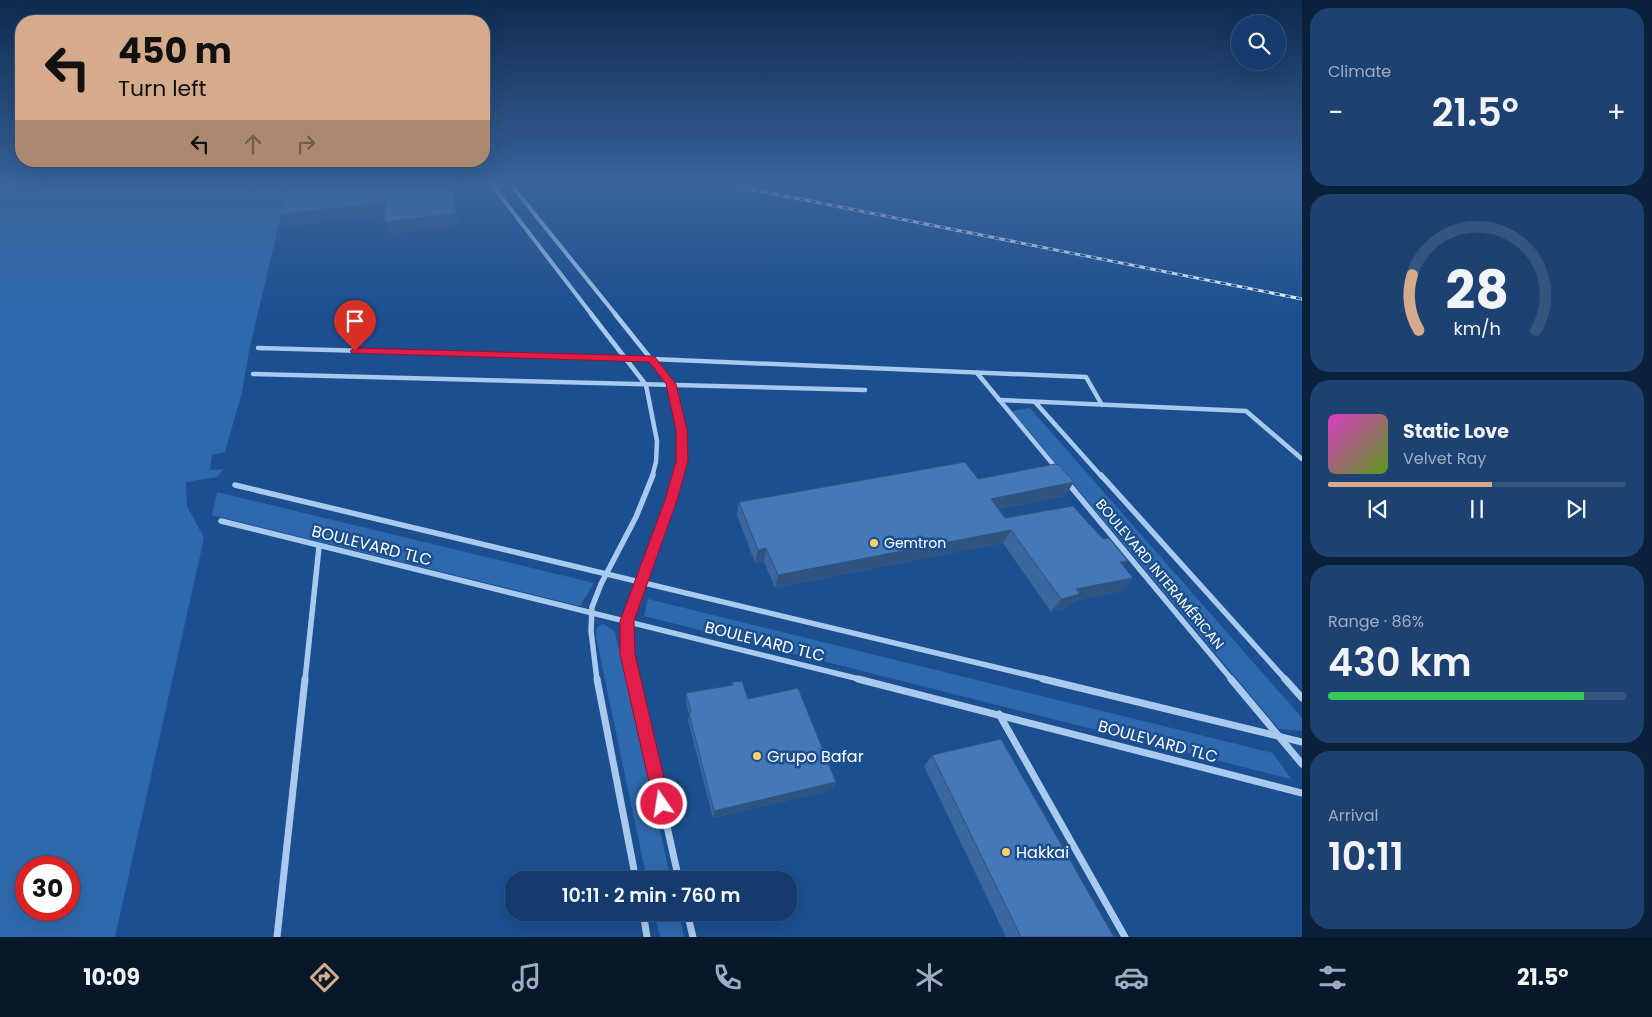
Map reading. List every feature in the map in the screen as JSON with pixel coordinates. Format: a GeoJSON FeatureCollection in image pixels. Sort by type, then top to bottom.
{"type":"FeatureCollection","features":[{"type":"Feature","properties":{"kind":"street"},"geometry":{"type":"LineString","coordinates":[[527,230],[628,359],[646,385],[656,435],[655,464],[630,532],[607,573],[591,612],[590,634],[593,659],[634,871]]}},
{"type":"Feature","properties":{"kind":"street"},"geometry":{"type":"LineString","coordinates":[[547,230],[671,384],[681,430],[682,461],[658,536],[627,621],[628,654],[677,871]]}},
{"type":"Feature","properties":{"kind":"street"},"geometry":{"type":"LineString","coordinates":[[258,348],[652,359],[1086,377],[1102,405]]}},
{"type":"Feature","properties":{"kind":"street","name":"BOULEVARD INTERAMÉRICAN"},"geometry":{"type":"LineString","coordinates":[[977,373],[1302,764]]}},
{"type":"Feature","properties":{"kind":"street"},"geometry":{"type":"LineString","coordinates":[[253,374],[865,390]]}},
{"type":"Feature","properties":{"kind":"street"},"geometry":{"type":"LineString","coordinates":[[999,400],[1246,411],[1302,459]]}},
{"type":"Feature","properties":{"kind":"street","name":"BOULEVARD INTERAMÉRICAN"},"geometry":{"type":"LineString","coordinates":[[1035,402],[1302,698]]}},
{"type":"Feature","properties":{"kind":"street","name":"BOULEVARD TLC"},"geometry":{"type":"LineString","coordinates":[[235,485],[607,573],[1302,742]]}},
{"type":"Feature","properties":{"kind":"street","name":"BOULEVARD TLC"},"geometry":{"type":"LineString","coordinates":[[221,521],[999,714],[1302,793]]}},
{"type":"Feature","properties":{"kind":"street"},"geometry":{"type":"LineString","coordinates":[[276,937],[318,546]]}},
{"type":"Feature","properties":{"kind":"street"},"geometry":{"type":"LineString","coordinates":[[999,714],[1125,937]]}},
{"type":"Feature","properties":{"kind":"street"},"geometry":{"type":"LineString","coordinates":[[645,921],[648,937]]}},
{"type":"Feature","properties":{"kind":"street"},"geometry":{"type":"LineString","coordinates":[[689,921],[692,937]]}},
{"type":"Feature","properties":{"kind":"shaded area"},"geometry":{"type":"Polygon","coordinates":[[[0,230],[278,230],[249,351],[242,392],[225,452],[212,455],[210,470],[224,469],[217,477],[186,482],[187,506],[204,538],[115,937],[0,937],[0,230]]]}},
{"type":"Feature","properties":{"kind":"shaded area"},"geometry":{"type":"Polygon","coordinates":[[[1030,408],[1302,718],[1302,731],[1279,729],[1012,411],[1030,408]]]}},
{"type":"Feature","properties":{"kind":"shaded area"},"geometry":{"type":"Polygon","coordinates":[[[217,492],[594,583],[580,606],[212,515],[217,492]]]}},
{"type":"Feature","properties":{"kind":"shaded area"},"geometry":{"type":"Polygon","coordinates":[[[648,599],[1273,753],[1291,779],[644,616],[648,599]]]}},
{"type":"Feature","properties":{"kind":"shaded area"},"geometry":{"type":"Polygon","coordinates":[[[604,624],[615,632],[669,871],[645,871],[596,637],[599,625],[604,624]]]}},
{"type":"Feature","properties":{"kind":"shaded area"},"geometry":{"type":"Polygon","coordinates":[[[656,921],[681,921],[684,937],[660,937],[656,921]]]}},
{"type":"Feature","properties":{"kind":"building","name":"Gemtron"},"geometry":{"type":"Polygon","coordinates":[[[965,462],[978,479],[1055,464],[1059,465],[1074,482],[991,499],[1005,518],[1073,506],[1103,539],[1109,538],[1128,561],[1120,562],[1133,578],[1076,589],[1080,594],[1061,599],[1011,530],[778,575],[766,548],[758,550],[739,502],[965,462]]]}},
{"type":"Feature","properties":{"kind":"building","name":"Grupo Bafar"},"geometry":{"type":"Polygon","coordinates":[[[742,681],[748,699],[798,688],[836,782],[714,811],[689,713],[691,712],[686,693],[733,685],[732,682],[742,681]]]}},
{"type":"Feature","properties":{"kind":"building","name":"Hakkai"},"geometry":{"type":"Polygon","coordinates":[[[1001,739],[1114,937],[1021,937],[932,755],[1001,739]]]}},
{"type":"Feature","properties":{"kind":"railway"},"geometry":{"type":"LineString","coordinates":[[954,230],[1302,299]]}},
{"type":"Feature","properties":{"kind":"place","name":"Gemtron"},"geometry":{"type":"Point","coordinates":[874,543]}},
{"type":"Feature","properties":{"kind":"place","name":"Grupo Bafar"},"geometry":{"type":"Point","coordinates":[757,756]}},
{"type":"Feature","properties":{"kind":"place","name":"Hakkai"},"geometry":{"type":"Point","coordinates":[1006,852]}},
{"type":"Feature","properties":{"kind":"route"},"geometry":{"type":"LineString","coordinates":[[355,351],[652,359],[671,384],[683,444],[682,461],[671,500],[627,621],[628,654],[662,804]]}}]}
